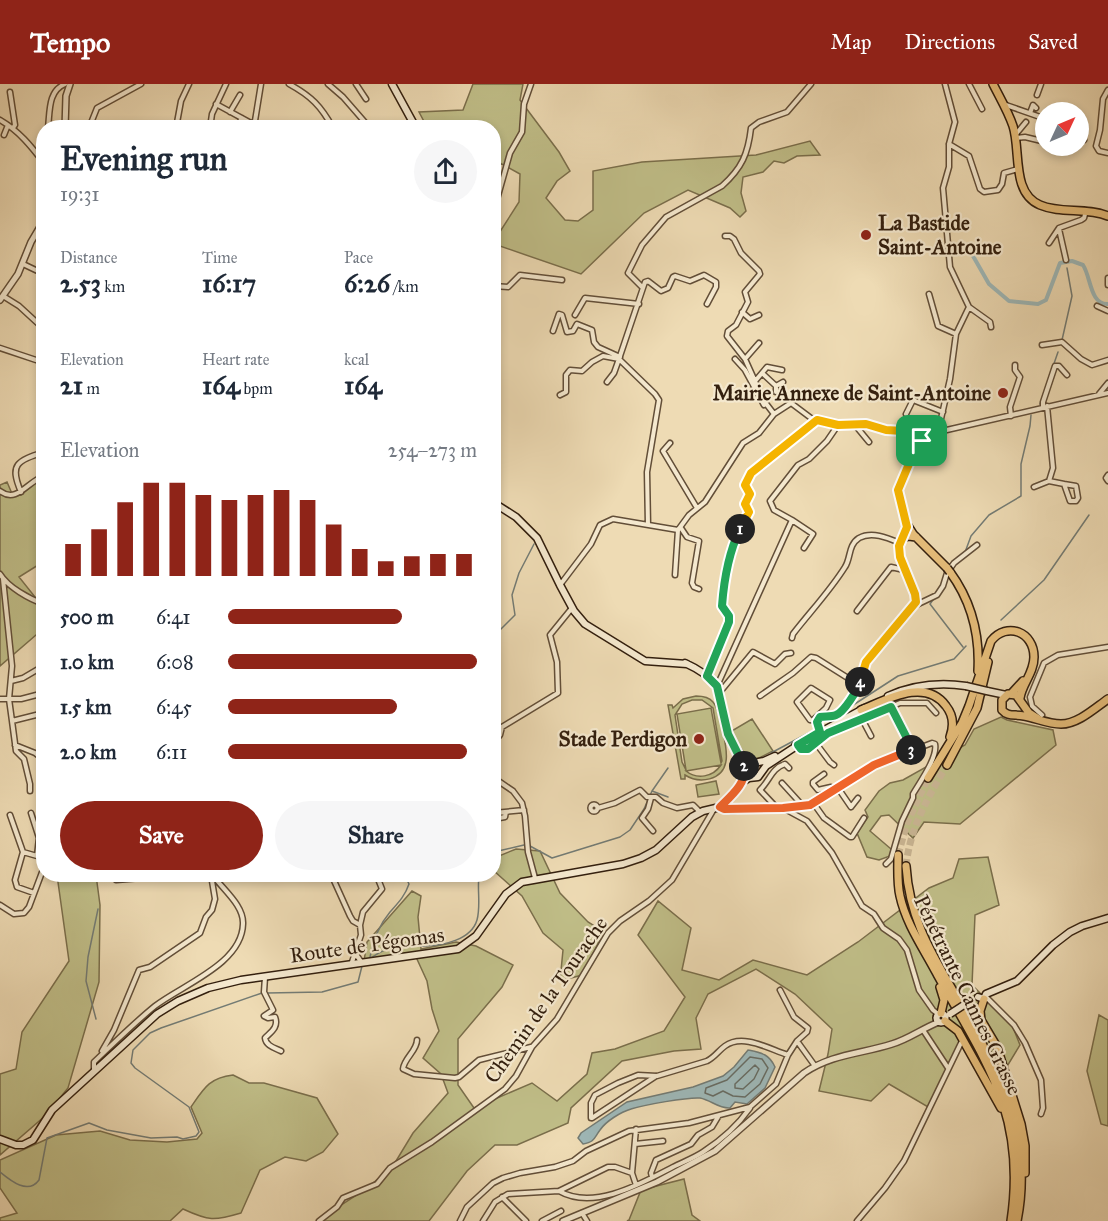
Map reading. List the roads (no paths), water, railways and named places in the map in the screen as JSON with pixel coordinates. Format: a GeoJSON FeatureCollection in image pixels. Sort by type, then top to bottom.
{"type":"FeatureCollection","features":[{"type":"Feature","properties":{"kind":"main road"},"geometry":{"type":"LineString","coordinates":[[392,84],[412,120]]}},
{"type":"Feature","properties":{"kind":"main road"},"geometry":{"type":"LineString","coordinates":[[993,84],[1016,136],[1023,189],[1035,203],[1049,208],[1086,210],[1108,216]]}},
{"type":"Feature","properties":{"kind":"main road"},"geometry":{"type":"LineString","coordinates":[[501,509],[517,519],[539,541],[572,607],[593,630],[642,659],[653,663],[687,664],[707,676],[718,689],[728,734],[746,769],[758,777],[762,770],[798,745],[889,695],[907,688],[938,684],[966,686],[1008,695],[1021,702],[1029,713],[1062,724],[1070,722],[1108,699]]}},
{"type":"Feature","properties":{"kind":"main road"},"geometry":{"type":"LineString","coordinates":[[906,524],[949,570],[965,595],[974,615],[979,646],[978,682]]}},
{"type":"Feature","properties":{"kind":"main road"},"geometry":{"type":"LineString","coordinates":[[901,541],[909,536],[916,537]]}},
{"type":"Feature","properties":{"kind":"main road"},"geometry":{"type":"LineString","coordinates":[[928,778],[962,723],[989,645],[1004,631],[1017,631],[1027,637],[1034,653],[1033,664],[1022,690],[1020,711],[1015,715]]}},
{"type":"Feature","properties":{"kind":"main road"},"geometry":{"type":"LineString","coordinates":[[946,765],[976,708],[992,646],[999,637],[1010,633],[1018,634],[1026,640],[1031,655],[1030,664],[1025,678],[1001,704]]}},
{"type":"Feature","properties":{"kind":"main road"},"geometry":{"type":"LineString","coordinates":[[987,691],[1009,715],[1041,717]]}},
{"type":"Feature","properties":{"kind":"main road"},"geometry":{"type":"LineString","coordinates":[[861,710],[909,693],[927,693],[939,698],[950,713],[953,727],[948,743],[936,765]]}},
{"type":"Feature","properties":{"kind":"main road"},"geometry":{"type":"LineString","coordinates":[[717,808],[742,782],[746,769],[798,745]]}},
{"type":"Feature","properties":{"kind":"main road"},"geometry":{"type":"LineString","coordinates":[[757,763],[762,770]]}},
{"type":"Feature","properties":{"kind":"main road","name":"Route de Pégomas"},"geometry":{"type":"LineString","coordinates":[[0,1139],[16,1145],[28,1144],[52,1110],[163,1010],[208,988],[265,977],[458,949],[476,936],[511,889],[522,882],[623,864],[641,858],[656,850],[686,822],[701,813],[717,808]]}},
{"type":"Feature","properties":{"kind":"main road","name":"Pénétrante Cannes Grasse"},"geometry":{"type":"LineString","coordinates":[[898,855],[900,896],[910,925],[995,1080],[1005,1105],[1013,1144],[1015,1186],[1011,1221]]}},
{"type":"Feature","properties":{"kind":"main road","name":"Pénétrante Cannes Grasse"},"geometry":{"type":"LineString","coordinates":[[906,866],[909,895],[918,924],[930,951],[988,1054],[1009,1102],[1019,1145],[1020,1209],[1017,1221]]}},
{"type":"Feature","properties":{"kind":"main road"},"geometry":{"type":"LineString","coordinates":[[942,1017],[970,1001],[1017,981],[1053,945],[1070,932],[1108,918]]}},
{"type":"Feature","properties":{"kind":"main road"},"geometry":{"type":"LineString","coordinates":[[910,925],[912,935],[944,995],[942,1017]]}},
{"type":"Feature","properties":{"kind":"main road"},"geometry":{"type":"LineString","coordinates":[[983,997],[981,1020],[997,1047],[1024,1138],[1025,1178],[1020,1209]]}},
{"type":"Feature","properties":{"kind":"main road"},"geometry":{"type":"LineString","coordinates":[[942,1017],[958,1032],[998,1100],[1013,1144]]}},
{"type":"Feature","properties":{"kind":"street"},"geometry":{"type":"LineString","coordinates":[[49,120],[53,94],[65,84]]}},
{"type":"Feature","properties":{"kind":"street"},"geometry":{"type":"LineString","coordinates":[[65,120],[66,96],[70,84]]}},
{"type":"Feature","properties":{"kind":"street"},"geometry":{"type":"LineString","coordinates":[[92,120],[97,108],[141,84]]}},
{"type":"Feature","properties":{"kind":"street"},"geometry":{"type":"LineString","coordinates":[[177,120],[181,100],[189,84]]}},
{"type":"Feature","properties":{"kind":"street"},"geometry":{"type":"LineString","coordinates":[[212,120],[216,104],[226,84]]}},
{"type":"Feature","properties":{"kind":"street"},"geometry":{"type":"LineString","coordinates":[[255,120],[261,84]]}},
{"type":"Feature","properties":{"kind":"street"},"geometry":{"type":"LineString","coordinates":[[289,84],[318,104],[328,120]]}},
{"type":"Feature","properties":{"kind":"street"},"geometry":{"type":"LineString","coordinates":[[328,84],[334,86],[363,120]]}},
{"type":"Feature","properties":{"kind":"street"},"geometry":{"type":"LineString","coordinates":[[356,84],[366,99]]}},
{"type":"Feature","properties":{"kind":"street"},"geometry":{"type":"LineString","coordinates":[[501,185],[510,153],[522,132],[524,104],[531,84]]}},
{"type":"Feature","properties":{"kind":"street"},"geometry":{"type":"LineString","coordinates":[[642,287],[628,273],[642,244],[666,217],[729,180],[740,168],[747,153],[751,128],[759,122],[787,112],[811,84]]}},
{"type":"Feature","properties":{"kind":"street"},"geometry":{"type":"LineString","coordinates":[[945,84],[955,122],[949,144],[949,167],[943,188],[950,267],[969,307],[990,322],[991,327]]}},
{"type":"Feature","properties":{"kind":"street"},"geometry":{"type":"LineString","coordinates":[[969,84],[982,109]]}},
{"type":"Feature","properties":{"kind":"street"},"geometry":{"type":"LineString","coordinates":[[1037,95],[1041,84]]}},
{"type":"Feature","properties":{"kind":"street"},"geometry":{"type":"LineString","coordinates":[[1108,90],[1103,99],[1100,130],[1096,144],[1099,151],[1108,153]]}},
{"type":"Feature","properties":{"kind":"street"},"geometry":{"type":"LineString","coordinates":[[10,92],[15,125],[13,128]]}},
{"type":"Feature","properties":{"kind":"street"},"geometry":{"type":"LineString","coordinates":[[230,112],[240,95]]}},
{"type":"Feature","properties":{"kind":"street"},"geometry":{"type":"LineString","coordinates":[[216,104],[245,120]]}},
{"type":"Feature","properties":{"kind":"street"},"geometry":{"type":"LineString","coordinates":[[1003,104],[1035,115]]}},
{"type":"Feature","properties":{"kind":"street"},"geometry":{"type":"LineString","coordinates":[[1030,113],[1033,105],[1035,107]]}},
{"type":"Feature","properties":{"kind":"street"},"geometry":{"type":"LineString","coordinates":[[0,120],[13,128],[36,153]]}},
{"type":"Feature","properties":{"kind":"street"},"geometry":{"type":"LineString","coordinates":[[1026,122],[1016,136],[1035,139]]}},
{"type":"Feature","properties":{"kind":"street"},"geometry":{"type":"LineString","coordinates":[[4,135],[8,125]]}},
{"type":"Feature","properties":{"kind":"street"},"geometry":{"type":"LineString","coordinates":[[949,144],[969,156],[984,192],[998,190],[1004,173],[1019,169]]}},
{"type":"Feature","properties":{"kind":"street"},"geometry":{"type":"LineString","coordinates":[[1049,243],[1059,228],[1084,218],[1086,210]]}},
{"type":"Feature","properties":{"kind":"street"},"geometry":{"type":"LineString","coordinates":[[1059,228],[1066,260]]}},
{"type":"Feature","properties":{"kind":"street"},"geometry":{"type":"LineString","coordinates":[[36,234],[23,264],[1,298],[19,306],[36,322]]}},
{"type":"Feature","properties":{"kind":"street"},"geometry":{"type":"LineString","coordinates":[[725,236],[734,239],[741,253],[760,274],[745,292],[748,302],[736,325],[728,331],[727,336],[745,359],[773,415]]}},
{"type":"Feature","properties":{"kind":"street"},"geometry":{"type":"LineString","coordinates":[[23,264],[36,270]]}},
{"type":"Feature","properties":{"kind":"street"},"geometry":{"type":"LineString","coordinates":[[501,286],[508,287],[520,275],[562,280]]}},
{"type":"Feature","properties":{"kind":"street"},"geometry":{"type":"LineString","coordinates":[[607,382],[614,373],[639,304],[642,287],[648,281],[661,291],[668,288],[672,277],[690,280],[704,275],[716,282],[716,287],[707,304]]}},
{"type":"Feature","properties":{"kind":"street"},"geometry":{"type":"LineString","coordinates":[[1108,278],[1108,285]]}},
{"type":"Feature","properties":{"kind":"street"},"geometry":{"type":"LineString","coordinates":[[929,294],[938,326],[956,334]]}},
{"type":"Feature","properties":{"kind":"street"},"geometry":{"type":"LineString","coordinates":[[575,315],[585,298],[639,304]]}},
{"type":"Feature","properties":{"kind":"street"},"geometry":{"type":"LineString","coordinates":[[1097,306],[1108,310]]}},
{"type":"Feature","properties":{"kind":"street"},"geometry":{"type":"LineString","coordinates":[[914,606],[916,597],[900,557],[901,541],[906,531],[906,524],[898,490],[917,445],[922,441],[931,440],[938,432],[956,334],[969,307]]}},
{"type":"Feature","properties":{"kind":"street"},"geometry":{"type":"LineString","coordinates":[[742,312],[750,319],[759,315]]}},
{"type":"Feature","properties":{"kind":"street"},"geometry":{"type":"LineString","coordinates":[[553,331],[559,314],[562,315],[567,332],[573,331],[577,324],[592,330],[594,342],[598,347],[619,358],[659,400],[647,472],[648,525]]}},
{"type":"Feature","properties":{"kind":"street"},"geometry":{"type":"LineString","coordinates":[[1042,345],[1062,342],[1081,359],[1092,364],[1108,360]]}},
{"type":"Feature","properties":{"kind":"street"},"geometry":{"type":"LineString","coordinates":[[745,359],[759,343]]}},
{"type":"Feature","properties":{"kind":"street"},"geometry":{"type":"LineString","coordinates":[[0,348],[36,359]]}},
{"type":"Feature","properties":{"kind":"street"},"geometry":{"type":"LineString","coordinates":[[560,395],[566,392],[566,375],[570,370],[582,371],[603,356],[619,358]]}},
{"type":"Feature","properties":{"kind":"street"},"geometry":{"type":"LineString","coordinates":[[735,359],[740,362],[759,398],[773,415]]}},
{"type":"Feature","properties":{"kind":"street"},"geometry":{"type":"LineString","coordinates":[[1011,416],[1010,407],[1020,377],[1015,370],[1015,365]]}},
{"type":"Feature","properties":{"kind":"street"},"geometry":{"type":"LineString","coordinates":[[1049,481],[1053,468],[1043,402],[1055,366],[1059,366],[1067,375]]}},
{"type":"Feature","properties":{"kind":"street"},"geometry":{"type":"LineString","coordinates":[[756,381],[767,367],[782,370]]}},
{"type":"Feature","properties":{"kind":"street"},"geometry":{"type":"LineString","coordinates":[[762,373],[776,386],[776,392]]}},
{"type":"Feature","properties":{"kind":"street"},"geometry":{"type":"LineString","coordinates":[[776,386],[783,382]]}},
{"type":"Feature","properties":{"kind":"street"},"geometry":{"type":"LineString","coordinates":[[1099,394],[1108,384]]}},
{"type":"Feature","properties":{"kind":"street"},"geometry":{"type":"LineString","coordinates":[[938,432],[1108,393]]}},
{"type":"Feature","properties":{"kind":"street"},"geometry":{"type":"LineString","coordinates":[[906,414],[913,400],[943,412]]}},
{"type":"Feature","properties":{"kind":"street"},"geometry":{"type":"LineString","coordinates":[[675,576],[680,529],[689,515],[707,498],[746,440],[759,433],[773,415],[791,403],[817,420],[838,425],[866,424],[886,430],[903,431],[922,441]]}},
{"type":"Feature","properties":{"kind":"street"},"geometry":{"type":"LineString","coordinates":[[707,676],[729,622],[729,616],[722,606],[725,570],[733,543],[749,512],[745,504],[750,494],[745,485],[751,473],[817,420]]}},
{"type":"Feature","properties":{"kind":"street"},"geometry":{"type":"LineString","coordinates":[[804,548],[813,534],[812,531],[774,510],[770,501],[789,476],[827,441],[838,425]]}},
{"type":"Feature","properties":{"kind":"street"},"geometry":{"type":"LineString","coordinates":[[855,425],[869,442]]}},
{"type":"Feature","properties":{"kind":"street"},"geometry":{"type":"LineString","coordinates":[[670,443],[663,451],[697,508]]}},
{"type":"Feature","properties":{"kind":"street"},"geometry":{"type":"LineString","coordinates":[[21,492],[14,474],[17,464],[36,455]]}},
{"type":"Feature","properties":{"kind":"street"},"geometry":{"type":"LineString","coordinates":[[1108,475],[1106,478],[1108,481]]}},
{"type":"Feature","properties":{"kind":"street"},"geometry":{"type":"LineString","coordinates":[[0,491],[5,495],[18,494],[36,480]]}},
{"type":"Feature","properties":{"kind":"street"},"geometry":{"type":"LineString","coordinates":[[1034,487],[1049,481],[1076,486],[1078,498],[1076,501],[1070,501],[1064,484]]}},
{"type":"Feature","properties":{"kind":"street"},"geometry":{"type":"LineString","coordinates":[[560,585],[604,522],[613,519],[680,529],[687,537],[699,541],[692,583],[699,589]]}},
{"type":"Feature","properties":{"kind":"street"},"geometry":{"type":"LineString","coordinates":[[718,689],[792,520]]}},
{"type":"Feature","properties":{"kind":"street"},"geometry":{"type":"LineString","coordinates":[[792,638],[847,565],[850,550],[856,541],[875,535],[901,541]]}},
{"type":"Feature","properties":{"kind":"street"},"geometry":{"type":"LineString","coordinates":[[815,721],[822,716],[839,713],[854,695],[866,662],[914,606],[937,595],[943,586],[946,573],[954,562],[977,545]]}},
{"type":"Feature","properties":{"kind":"street"},"geometry":{"type":"LineString","coordinates":[[857,611],[891,567],[904,570]]}},
{"type":"Feature","properties":{"kind":"street"},"geometry":{"type":"LineString","coordinates":[[0,574],[3,579],[36,600]]}},
{"type":"Feature","properties":{"kind":"street"},"geometry":{"type":"LineString","coordinates":[[3,579],[12,666],[9,699],[16,751],[24,759],[30,791]]}},
{"type":"Feature","properties":{"kind":"street"},"geometry":{"type":"LineString","coordinates":[[501,731],[502,727],[558,693],[557,662],[550,635],[572,607]]}},
{"type":"Feature","properties":{"kind":"street"},"geometry":{"type":"LineString","coordinates":[[1041,717],[1032,706],[1030,697],[1044,663],[1059,655],[1108,647]]}},
{"type":"Feature","properties":{"kind":"street"},"geometry":{"type":"LineString","coordinates":[[718,689],[753,652],[775,664],[785,654],[792,653]]}},
{"type":"Feature","properties":{"kind":"street"},"geometry":{"type":"LineString","coordinates":[[760,696],[811,657],[859,685]]}},
{"type":"Feature","properties":{"kind":"street"},"geometry":{"type":"LineString","coordinates":[[10,681],[23,678],[36,670]]}},
{"type":"Feature","properties":{"kind":"street"},"geometry":{"type":"LineString","coordinates":[[815,721],[830,700],[811,688],[797,702],[810,720],[815,721],[820,732]]}},
{"type":"Feature","properties":{"kind":"street"},"geometry":{"type":"LineString","coordinates":[[0,699],[36,696]]}},
{"type":"Feature","properties":{"kind":"street"},"geometry":{"type":"LineString","coordinates":[[798,745],[805,750],[822,736],[900,703],[920,701],[930,705],[936,713]]}},
{"type":"Feature","properties":{"kind":"street"},"geometry":{"type":"LineString","coordinates":[[891,707],[913,750]]}},
{"type":"Feature","properties":{"kind":"street"},"geometry":{"type":"LineString","coordinates":[[12,721],[36,715]]}},
{"type":"Feature","properties":{"kind":"street"},"geometry":{"type":"LineString","coordinates":[[862,719],[871,736]]}},
{"type":"Feature","properties":{"kind":"street"},"geometry":{"type":"LineString","coordinates":[[899,739],[906,736]]}},
{"type":"Feature","properties":{"kind":"street"},"geometry":{"type":"LineString","coordinates":[[816,742],[834,765]]}},
{"type":"Feature","properties":{"kind":"street"},"geometry":{"type":"LineString","coordinates":[[717,808],[731,811],[803,807],[814,804],[874,765],[932,743],[935,744],[933,760],[913,794],[914,798],[894,845],[891,859],[886,864]]}},
{"type":"Feature","properties":{"kind":"street"},"geometry":{"type":"LineString","coordinates":[[15,745],[36,754]]}},
{"type":"Feature","properties":{"kind":"street"},"geometry":{"type":"LineString","coordinates":[[563,1221],[657,1182],[715,1151],[815,1066],[833,1058],[894,1044],[923,1030],[942,1017],[933,1010],[919,990],[907,950],[899,939],[883,928],[874,914],[862,906],[832,853],[807,821],[780,808],[760,790],[770,781],[772,772],[782,764],[789,768]]}},
{"type":"Feature","properties":{"kind":"street"},"geometry":{"type":"LineString","coordinates":[[824,774],[813,782],[818,790],[831,787],[836,789],[851,807],[858,798]]}},
{"type":"Feature","properties":{"kind":"street"},"geometry":{"type":"LineString","coordinates":[[782,783],[803,807]]}},
{"type":"Feature","properties":{"kind":"street"},"geometry":{"type":"LineString","coordinates":[[501,784],[518,797],[524,810],[527,846],[535,878]]}},
{"type":"Feature","properties":{"kind":"street"},"geometry":{"type":"LineString","coordinates":[[598,808],[615,803],[640,790],[649,798],[656,797],[663,803],[677,808],[693,805],[701,813]]}},
{"type":"Feature","properties":{"kind":"street"},"geometry":{"type":"LineString","coordinates":[[649,798],[648,809],[642,818],[653,831]]}},
{"type":"Feature","properties":{"kind":"street"},"geometry":{"type":"LineString","coordinates":[[814,804],[824,818],[850,837],[864,819]]}},
{"type":"Feature","properties":{"kind":"street","name":"Chemin de la Tourache"},"geometry":{"type":"LineString","coordinates":[[319,1221],[337,1207],[343,1198],[377,1184],[395,1164],[432,1142],[505,1089],[516,1076],[532,1047],[556,1019],[608,933],[620,921],[649,902],[672,880],[717,808]]}},
{"type":"Feature","properties":{"kind":"street"},"geometry":{"type":"LineString","coordinates":[[501,812],[524,810]]}},
{"type":"Feature","properties":{"kind":"street"},"geometry":{"type":"LineString","coordinates":[[501,818],[505,817],[506,812]]}},
{"type":"Feature","properties":{"kind":"street"},"geometry":{"type":"LineString","coordinates":[[31,813],[36,829]]}},
{"type":"Feature","properties":{"kind":"street"},"geometry":{"type":"LineString","coordinates":[[10,815],[23,852],[15,887],[34,893]]}},
{"type":"Feature","properties":{"kind":"street"},"geometry":{"type":"LineString","coordinates":[[23,852],[36,856]]}},
{"type":"Feature","properties":{"kind":"street"},"geometry":{"type":"LineString","coordinates":[[0,905],[14,914],[24,913],[29,907],[38,882]]}},
{"type":"Feature","properties":{"kind":"street"},"geometry":{"type":"LineString","coordinates":[[99,1057],[114,1030],[139,970],[150,968],[201,930],[215,899],[212,882]]}},
{"type":"Feature","properties":{"kind":"street"},"geometry":{"type":"LineString","coordinates":[[94,1071],[92,1065],[99,1057],[155,1006],[198,980],[237,946],[241,937],[242,916],[239,908],[218,882]]}},
{"type":"Feature","properties":{"kind":"street"},"geometry":{"type":"LineString","coordinates":[[335,882],[353,921],[360,925]]}},
{"type":"Feature","properties":{"kind":"street"},"geometry":{"type":"LineString","coordinates":[[351,965],[361,935],[360,925],[363,912],[382,889],[379,882]]}},
{"type":"Feature","properties":{"kind":"street"},"geometry":{"type":"LineString","coordinates":[[355,953],[363,963]]}},
{"type":"Feature","properties":{"kind":"street"},"geometry":{"type":"LineString","coordinates":[[265,977],[265,994],[273,1010],[264,1016],[275,1017],[276,1020],[275,1028],[265,1038],[265,1042],[281,1050]]}},
{"type":"Feature","properties":{"kind":"street"},"geometry":{"type":"LineString","coordinates":[[460,1221],[467,1207],[493,1183],[520,1173],[555,1167],[573,1161],[586,1151],[636,1129],[666,1127],[718,1117],[750,1107],[758,1102],[776,1084],[788,1055],[808,1028],[794,1017],[780,990]]}},
{"type":"Feature","properties":{"kind":"street"},"geometry":{"type":"LineString","coordinates":[[983,997],[1014,1025],[1024,1043],[1041,1080],[1043,1107],[1041,1114]]}},
{"type":"Feature","properties":{"kind":"street"},"geometry":{"type":"LineString","coordinates":[[923,1030],[948,1068]]}},
{"type":"Feature","properties":{"kind":"street"},"geometry":{"type":"LineString","coordinates":[[417,1040],[417,1045],[403,1069],[414,1074],[440,1077],[459,1077],[479,1060],[532,1047]]}},
{"type":"Feature","properties":{"kind":"street"},"geometry":{"type":"LineString","coordinates":[[657,1076],[638,1075],[595,1095],[591,1103],[591,1118],[657,1076],[707,1061],[714,1058],[723,1047],[739,1041],[749,1041],[788,1055]]}},
{"type":"Feature","properties":{"kind":"street"},"geometry":{"type":"LineString","coordinates":[[797,1041],[815,1066]]}},
{"type":"Feature","properties":{"kind":"street"},"geometry":{"type":"LineString","coordinates":[[858,1221],[898,1171],[962,1043]]}},
{"type":"Feature","properties":{"kind":"street"},"geometry":{"type":"LineString","coordinates":[[483,1221],[495,1202],[514,1193],[559,1191],[582,1197],[603,1196],[636,1185],[701,1154],[741,1120],[750,1107]]}},
{"type":"Feature","properties":{"kind":"street"},"geometry":{"type":"LineString","coordinates":[[735,1112],[741,1120]]}},
{"type":"Feature","properties":{"kind":"street"},"geometry":{"type":"LineString","coordinates":[[652,1177],[651,1173],[656,1160],[691,1144],[698,1135],[712,1127],[718,1117]]}},
{"type":"Feature","properties":{"kind":"street"},"geometry":{"type":"LineString","coordinates":[[636,1129],[632,1173],[636,1185]]}},
{"type":"Feature","properties":{"kind":"street"},"geometry":{"type":"LineString","coordinates":[[635,1144],[663,1141]]}},
{"type":"Feature","properties":{"kind":"street"},"geometry":{"type":"LineString","coordinates":[[559,1191],[608,1167],[632,1173]]}},
{"type":"Feature","properties":{"kind":"street"},"geometry":{"type":"LineString","coordinates":[[502,1197],[526,1221]]}},
{"type":"Feature","properties":{"kind":"street"},"geometry":{"type":"LineString","coordinates":[[542,1221],[561,1211]]}},
{"type":"Feature","properties":{"kind":"street"},"geometry":{"type":"LineString","coordinates":[[582,1212],[587,1221]]}},
{"type":"Feature","properties":{"kind":"water"},"geometry":{"type":"Polygon","coordinates":[[[748,1050],[764,1055],[775,1067],[765,1088],[747,1104],[735,1102],[730,1108],[726,1108],[704,1099],[694,1098],[645,1105],[627,1110],[614,1117],[590,1142],[583,1144],[578,1138],[581,1133],[627,1102],[693,1087],[723,1076],[748,1050]]]}},
{"type":"Feature","properties":{"kind":"waterway"},"geometry":{"type":"LineString","coordinates":[[973,256],[989,284],[1009,301],[1038,304],[1046,300],[1060,263],[1072,261],[1083,265],[1094,295],[1102,303],[1108,304]]}},
{"type":"Feature","properties":{"kind":"waterway"},"geometry":{"type":"LineString","coordinates":[[1062,340],[1072,296],[1067,268]]}},
{"type":"Feature","properties":{"kind":"waterway"},"geometry":{"type":"LineString","coordinates":[[1040,404],[1058,352]]}},
{"type":"Feature","properties":{"kind":"waterway"},"geometry":{"type":"LineString","coordinates":[[964,555],[971,536],[989,515],[1021,496],[1021,464],[1031,415]]}},
{"type":"Feature","properties":{"kind":"waterway"},"geometry":{"type":"LineString","coordinates":[[1001,620],[1044,580],[1089,515]]}},
{"type":"Feature","properties":{"kind":"waterway"},"geometry":{"type":"LineString","coordinates":[[501,629],[515,615],[512,595],[519,573],[534,544]]}},
{"type":"Feature","properties":{"kind":"waterway"},"geometry":{"type":"LineString","coordinates":[[935,597],[930,604],[963,647]]}},
{"type":"Feature","properties":{"kind":"waterway"},"geometry":{"type":"LineString","coordinates":[[847,709],[898,676],[954,659],[966,646]]}},
{"type":"Feature","properties":{"kind":"waterway"},"geometry":{"type":"LineString","coordinates":[[771,753],[814,730]]}},
{"type":"Feature","properties":{"kind":"waterway"},"geometry":{"type":"LineString","coordinates":[[652,791],[668,768]]}},
{"type":"Feature","properties":{"kind":"waterway"},"geometry":{"type":"LineString","coordinates":[[530,846],[552,858],[620,837],[630,830],[644,809],[652,791],[668,797]]}},
{"type":"Feature","properties":{"kind":"waterway"},"geometry":{"type":"LineString","coordinates":[[501,850],[524,845]]}},
{"type":"Feature","properties":{"kind":"waterway"},"geometry":{"type":"LineString","coordinates":[[370,957],[380,928],[401,899],[408,882]]}},
{"type":"Feature","properties":{"kind":"waterway"},"geometry":{"type":"LineString","coordinates":[[369,959],[403,945],[441,944],[463,937],[474,927],[477,920],[478,882]]}},
{"type":"Feature","properties":{"kind":"waterway"},"geometry":{"type":"LineString","coordinates":[[96,1019],[86,981],[88,957],[98,909]]}},
{"type":"Feature","properties":{"kind":"waterway"},"geometry":{"type":"LineString","coordinates":[[267,993],[322,992],[358,982],[362,966]]}},
{"type":"Feature","properties":{"kind":"waterway"},"geometry":{"type":"LineString","coordinates":[[0,1172],[20,1185],[35,1184],[39,1180],[47,1138],[89,1123],[107,1130],[151,1138],[177,1137],[183,1139],[196,1136],[199,1132],[189,1107],[135,1068],[131,1063],[133,1050],[150,1033],[161,1028],[262,993]]}},
{"type":"Feature","properties":{"kind":"tunnel"},"geometry":{"type":"LineString","coordinates":[[906,866],[916,826],[947,765]]}},
{"type":"Feature","properties":{"kind":"tunnel"},"geometry":{"type":"LineString","coordinates":[[898,855],[907,823],[928,778]]}},
{"type":"Feature","properties":{"kind":"place","name":"La Bastide Saint-Antoine"},"geometry":{"type":"Point","coordinates":[866,235]}},
{"type":"Feature","properties":{"kind":"place","name":"Mairie Annexe de Saint-Antoine"},"geometry":{"type":"Point","coordinates":[1003,393]}},
{"type":"Feature","properties":{"kind":"place","name":"Stade Perdigon"},"geometry":{"type":"Point","coordinates":[699,739]}}]}
